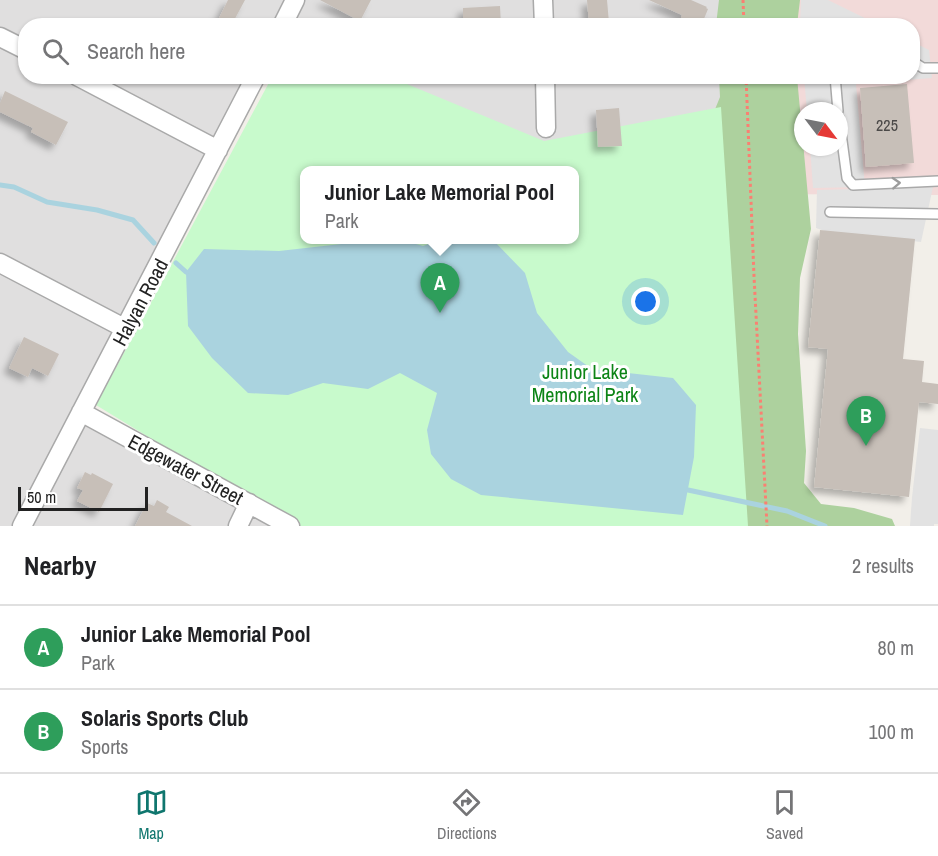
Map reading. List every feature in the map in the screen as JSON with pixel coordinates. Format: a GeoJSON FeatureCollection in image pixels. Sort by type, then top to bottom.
{"type":"FeatureCollection","features":[{"type":"Feature","properties":{"kind":"street"},"geometry":{"type":"LineString","coordinates":[[286,18],[296,0]]}},
{"type":"Feature","properties":{"kind":"street"},"geometry":{"type":"LineString","coordinates":[[543,0],[544,18]]}},
{"type":"Feature","properties":{"kind":"street"},"geometry":{"type":"LineString","coordinates":[[0,37],[18,46]]}},
{"type":"Feature","properties":{"kind":"street"},"geometry":{"type":"LineString","coordinates":[[92,84],[218,150]]}},
{"type":"Feature","properties":{"kind":"street","name":"Halyan Road"},"geometry":{"type":"LineString","coordinates":[[22,526],[252,84]]}},
{"type":"Feature","properties":{"kind":"street"},"geometry":{"type":"LineString","coordinates":[[545,84],[546,128]]}},
{"type":"Feature","properties":{"kind":"street"},"geometry":{"type":"LineString","coordinates":[[0,263],[126,329]]}},
{"type":"Feature","properties":{"kind":"street","name":"Edgewater Street"},"geometry":{"type":"LineString","coordinates":[[81,412],[290,526]]}},
{"type":"Feature","properties":{"kind":"street"},"geometry":{"type":"LineString","coordinates":[[238,526],[249,503]]}},
{"type":"Feature","properties":{"kind":"lane"},"geometry":{"type":"LineString","coordinates":[[920,66],[938,68]]}},
{"type":"Feature","properties":{"kind":"lane"},"geometry":{"type":"LineString","coordinates":[[836,84],[837,102]]}},
{"type":"Feature","properties":{"kind":"lane"},"geometry":{"type":"LineString","coordinates":[[844,156],[847,178],[853,185],[938,180]]}},
{"type":"Feature","properties":{"kind":"lane"},"geometry":{"type":"LineString","coordinates":[[830,212],[938,214]]}},
{"type":"Feature","properties":{"kind":"path"},"geometry":{"type":"LineString","coordinates":[[743,0],[744,18]]}},
{"type":"Feature","properties":{"kind":"path"},"geometry":{"type":"LineString","coordinates":[[746,84],[767,526]]}},
{"type":"Feature","properties":{"kind":"shaded area"},"geometry":{"type":"Polygon","coordinates":[[[0,0],[758,0],[757,18],[18,18],[18,84],[252,84],[82,412],[290,526],[0,526],[0,0]]]}},
{"type":"Feature","properties":{"kind":"shaded area"},"geometry":{"type":"Polygon","coordinates":[[[758,0],[938,0],[938,195],[751,194],[753,84],[920,84],[920,18],[757,18],[758,0]]]}},
{"type":"Feature","properties":{"kind":"shaded area"},"geometry":{"type":"Polygon","coordinates":[[[801,0],[828,0],[865,18],[800,18],[801,0]]]}},
{"type":"Feature","properties":{"kind":"shaded area"},"geometry":{"type":"Polygon","coordinates":[[[920,46],[929,50],[932,78],[920,79],[920,46]]]}},
{"type":"Feature","properties":{"kind":"shaded area"},"geometry":{"type":"Polygon","coordinates":[[[364,84],[753,84],[749,141],[579,169],[579,166],[565,166],[364,84]]]}},
{"type":"Feature","properties":{"kind":"shaded area"},"geometry":{"type":"Polygon","coordinates":[[[805,84],[856,84],[865,187],[813,188],[811,156],[848,156],[848,102],[806,102],[805,84]]]}},
{"type":"Feature","properties":{"kind":"shaded area"},"geometry":{"type":"Polygon","coordinates":[[[933,187],[921,242],[816,228],[817,190],[933,187]]]}},
{"type":"Feature","properties":{"kind":"shaded area"},"geometry":{"type":"Polygon","coordinates":[[[920,428],[938,430],[938,524],[934,526],[910,526],[920,428]]]}},
{"type":"Feature","properties":{"kind":"green space"},"geometry":{"type":"Polygon","coordinates":[[[719,0],[800,0],[798,18],[717,18],[719,0]]]}},
{"type":"Feature","properties":{"kind":"green space","name":"Junior Lake Memorial Park"},"geometry":{"type":"Polygon","coordinates":[[[268,84],[407,84],[544,141],[721,107],[748,526],[294,526],[96,405],[268,84]]]}},
{"type":"Feature","properties":{"kind":"green space"},"geometry":{"type":"Polygon","coordinates":[[[719,84],[798,84],[799,102],[794,102],[794,156],[804,156],[811,229],[800,278],[798,334],[806,451],[804,483],[821,504],[854,508],[892,519],[895,526],[725,526],[705,134],[720,97],[719,84]]]}},
{"type":"Feature","properties":{"kind":"water"},"geometry":{"type":"Polygon","coordinates":[[[341,244],[416,244],[423,246],[429,244],[497,244],[525,273],[537,313],[568,352],[592,369],[673,378],[696,405],[694,457],[683,515],[481,495],[451,479],[431,454],[427,430],[437,393],[400,373],[368,389],[323,383],[288,395],[248,393],[212,358],[188,326],[186,272],[204,249],[279,251],[341,244]]]}},
{"type":"Feature","properties":{"kind":"building"},"geometry":{"type":"Polygon","coordinates":[[[228,0],[245,0],[235,18],[219,18],[228,0]]]}},
{"type":"Feature","properties":{"kind":"building"},"geometry":{"type":"Polygon","coordinates":[[[320,0],[371,0],[362,18],[354,18],[320,0]]]}},
{"type":"Feature","properties":{"kind":"building"},"geometry":{"type":"Polygon","coordinates":[[[587,0],[607,0],[609,18],[588,18],[587,0]]]}},
{"type":"Feature","properties":{"kind":"building"},"geometry":{"type":"Polygon","coordinates":[[[649,0],[691,0],[708,9],[704,18],[682,18],[682,15],[649,0]]]}},
{"type":"Feature","properties":{"kind":"building"},"geometry":{"type":"Polygon","coordinates":[[[500,6],[501,18],[463,18],[463,8],[500,6]]]}},
{"type":"Feature","properties":{"kind":"building"},"geometry":{"type":"Polygon","coordinates":[[[907,84],[914,163],[866,167],[860,88],[907,84]]]}},
{"type":"Feature","properties":{"kind":"building"},"geometry":{"type":"Polygon","coordinates":[[[5,91],[68,122],[56,145],[31,132],[33,128],[0,112],[0,103],[5,91]]]}},
{"type":"Feature","properties":{"kind":"building"},"geometry":{"type":"Polygon","coordinates":[[[619,108],[622,146],[598,147],[596,110],[619,108]]]}},
{"type":"Feature","properties":{"kind":"building"},"geometry":{"type":"Polygon","coordinates":[[[820,230],[915,239],[903,359],[924,361],[922,382],[938,384],[938,404],[919,402],[909,497],[814,487],[828,349],[808,347],[820,230]]]}},
{"type":"Feature","properties":{"kind":"building"},"geometry":{"type":"Polygon","coordinates":[[[24,337],[59,354],[48,376],[32,368],[28,377],[9,368],[24,337]]]}},
{"type":"Feature","properties":{"kind":"building"},"geometry":{"type":"Polygon","coordinates":[[[85,472],[91,475],[92,473],[113,484],[99,512],[77,501],[83,490],[77,488],[85,472]]]}},
{"type":"Feature","properties":{"kind":"building"},"geometry":{"type":"Polygon","coordinates":[[[157,500],[169,507],[166,512],[192,526],[135,526],[147,503],[154,506],[157,500]]]}},
{"type":"Feature","properties":{"kind":"waterway"},"geometry":{"type":"LineString","coordinates":[[0,185],[14,187],[47,202],[97,210],[133,220],[154,243]]}},
{"type":"Feature","properties":{"kind":"waterway"},"geometry":{"type":"LineString","coordinates":[[176,263],[186,272]]}},
{"type":"Feature","properties":{"kind":"waterway"},"geometry":{"type":"LineString","coordinates":[[688,490],[787,511],[825,526]]}},
{"type":"Feature","properties":{"kind":"place","name":"Junior Lake Memorial Pool"},"geometry":{"type":"Point","coordinates":[440,313]}},
{"type":"Feature","properties":{"kind":"place","name":"Solaris Sports Club"},"geometry":{"type":"Point","coordinates":[866,446]}}]}
